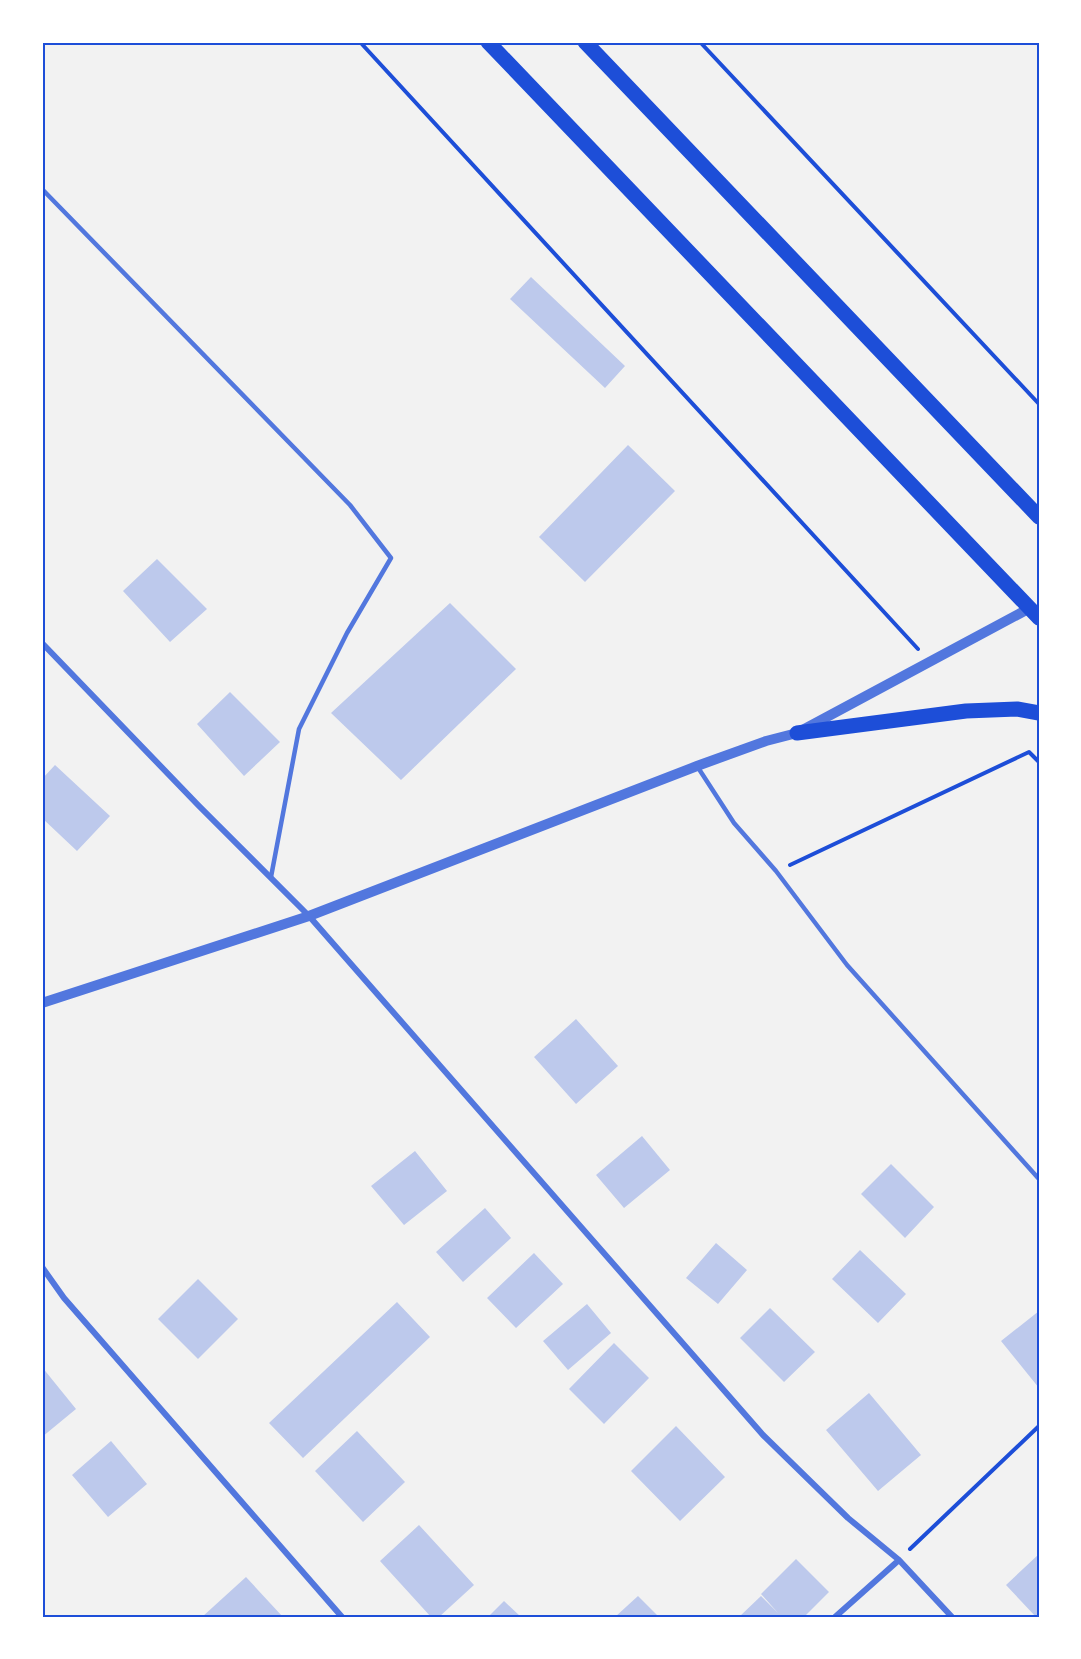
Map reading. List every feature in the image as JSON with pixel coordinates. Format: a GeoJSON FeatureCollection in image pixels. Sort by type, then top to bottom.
{"type":"FeatureCollection","features":[{"type":"Feature","properties":{"kind":"main road"},"geometry":{"type":"LineString","coordinates":[[488,42],[1034,613]]}},
{"type":"Feature","properties":{"kind":"main road"},"geometry":{"type":"LineString","coordinates":[[585,42],[1039,517]]}},
{"type":"Feature","properties":{"kind":"main road"},"geometry":{"type":"LineString","coordinates":[[797,733],[966,711],[1017,709],[1039,713]]}},
{"type":"Feature","properties":{"kind":"street"},"geometry":{"type":"LineString","coordinates":[[42,1003],[309,916],[697,766],[766,741],[797,733],[929,662],[1034,613]]}},
{"type":"Feature","properties":{"kind":"street"},"geometry":{"type":"LineString","coordinates":[[42,643],[309,916],[764,1435],[848,1518],[899,1560],[952,1617]]}},
{"type":"Feature","properties":{"kind":"street"},"geometry":{"type":"LineString","coordinates":[[42,1267],[64,1298],[342,1617]]}},
{"type":"Feature","properties":{"kind":"street"},"geometry":{"type":"LineString","coordinates":[[835,1617],[899,1560]]}},
{"type":"Feature","properties":{"kind":"lane"},"geometry":{"type":"LineString","coordinates":[[42,189],[350,505],[391,558],[348,633],[299,729],[271,877]]}},
{"type":"Feature","properties":{"kind":"lane"},"geometry":{"type":"LineString","coordinates":[[697,766],[734,824],[776,871],[847,965],[1039,1179]]}},
{"type":"Feature","properties":{"kind":"path"},"geometry":{"type":"LineString","coordinates":[[360,42],[929,662]]}},
{"type":"Feature","properties":{"kind":"path"},"geometry":{"type":"LineString","coordinates":[[700,42],[1039,404]]}},
{"type":"Feature","properties":{"kind":"path"},"geometry":{"type":"LineString","coordinates":[[776,871],[1029,752],[1039,762]]}},
{"type":"Feature","properties":{"kind":"path"},"geometry":{"type":"LineString","coordinates":[[899,1560],[1039,1426]]}},
{"type":"Feature","properties":{"kind":"building"},"geometry":{"type":"Polygon","coordinates":[[[531,277],[625,366],[605,388],[510,299],[531,277]]]}},
{"type":"Feature","properties":{"kind":"building"},"geometry":{"type":"Polygon","coordinates":[[[628,445],[675,491],[585,582],[539,537],[628,445]]]}},
{"type":"Feature","properties":{"kind":"building"},"geometry":{"type":"Polygon","coordinates":[[[157,559],[207,609],[170,642],[123,591],[157,559]]]}},
{"type":"Feature","properties":{"kind":"building"},"geometry":{"type":"Polygon","coordinates":[[[450,603],[516,669],[401,780],[331,713],[450,603]]]}},
{"type":"Feature","properties":{"kind":"building"},"geometry":{"type":"Polygon","coordinates":[[[230,692],[280,742],[244,776],[197,724],[230,692]]]}},
{"type":"Feature","properties":{"kind":"building"},"geometry":{"type":"Polygon","coordinates":[[[55,765],[110,816],[77,851],[42,818],[42,779],[55,765]]]}},
{"type":"Feature","properties":{"kind":"building"},"geometry":{"type":"Polygon","coordinates":[[[576,1019],[618,1066],[576,1104],[534,1057],[576,1019]]]}},
{"type":"Feature","properties":{"kind":"building"},"geometry":{"type":"Polygon","coordinates":[[[642,1136],[670,1170],[624,1208],[596,1175],[642,1136]]]}},
{"type":"Feature","properties":{"kind":"building"},"geometry":{"type":"Polygon","coordinates":[[[415,1151],[447,1191],[404,1225],[371,1186],[415,1151]]]}},
{"type":"Feature","properties":{"kind":"building"},"geometry":{"type":"Polygon","coordinates":[[[891,1164],[934,1207],[905,1238],[861,1194],[891,1164]]]}},
{"type":"Feature","properties":{"kind":"building"},"geometry":{"type":"Polygon","coordinates":[[[485,1208],[511,1238],[463,1282],[436,1252],[485,1208]]]}},
{"type":"Feature","properties":{"kind":"building"},"geometry":{"type":"Polygon","coordinates":[[[716,1243],[747,1270],[718,1304],[686,1278],[716,1243]]]}},
{"type":"Feature","properties":{"kind":"building"},"geometry":{"type":"Polygon","coordinates":[[[860,1250],[906,1294],[878,1323],[832,1279],[860,1250]]]}},
{"type":"Feature","properties":{"kind":"building"},"geometry":{"type":"Polygon","coordinates":[[[534,1253],[563,1284],[516,1328],[487,1298],[534,1253]]]}},
{"type":"Feature","properties":{"kind":"building"},"geometry":{"type":"Polygon","coordinates":[[[198,1279],[238,1319],[198,1359],[158,1319],[198,1279]]]}},
{"type":"Feature","properties":{"kind":"building"},"geometry":{"type":"Polygon","coordinates":[[[397,1302],[430,1337],[303,1458],[269,1423],[397,1302]]]}},
{"type":"Feature","properties":{"kind":"building"},"geometry":{"type":"Polygon","coordinates":[[[587,1304],[611,1333],[568,1370],[543,1341],[587,1304]]]}},
{"type":"Feature","properties":{"kind":"building"},"geometry":{"type":"Polygon","coordinates":[[[770,1308],[815,1352],[784,1382],[740,1338],[770,1308]]]}},
{"type":"Feature","properties":{"kind":"building"},"geometry":{"type":"Polygon","coordinates":[[[1039,1311],[1039,1388],[1001,1341],[1039,1311]]]}},
{"type":"Feature","properties":{"kind":"building"},"geometry":{"type":"Polygon","coordinates":[[[614,1343],[649,1378],[604,1424],[569,1389],[614,1343]]]}},
{"type":"Feature","properties":{"kind":"building"},"geometry":{"type":"Polygon","coordinates":[[[42,1367],[76,1409],[42,1437],[42,1367]]]}},
{"type":"Feature","properties":{"kind":"building"},"geometry":{"type":"Polygon","coordinates":[[[869,1393],[921,1455],[878,1491],[826,1430],[869,1393]]]}},
{"type":"Feature","properties":{"kind":"building"},"geometry":{"type":"Polygon","coordinates":[[[676,1426],[725,1477],[680,1521],[631,1471],[676,1426]]]}},
{"type":"Feature","properties":{"kind":"building"},"geometry":{"type":"Polygon","coordinates":[[[357,1431],[405,1482],[363,1522],[315,1471],[357,1431]]]}},
{"type":"Feature","properties":{"kind":"building"},"geometry":{"type":"Polygon","coordinates":[[[111,1441],[147,1484],[108,1517],[72,1475],[111,1441]]]}},
{"type":"Feature","properties":{"kind":"building"},"geometry":{"type":"Polygon","coordinates":[[[419,1525],[474,1585],[439,1617],[431,1617],[380,1561],[419,1525]]]}},
{"type":"Feature","properties":{"kind":"building"},"geometry":{"type":"Polygon","coordinates":[[[1039,1554],[1039,1617],[1036,1617],[1006,1585],[1039,1554]]]}},
{"type":"Feature","properties":{"kind":"building"},"geometry":{"type":"Polygon","coordinates":[[[796,1559],[829,1592],[804,1617],[739,1617],[761,1596],[778,1613],[761,1594],[796,1559]]]}},
{"type":"Feature","properties":{"kind":"building"},"geometry":{"type":"Polygon","coordinates":[[[246,1577],[282,1616],[202,1617],[246,1577]]]}},
{"type":"Feature","properties":{"kind":"building"},"geometry":{"type":"Polygon","coordinates":[[[638,1596],[659,1617],[615,1617],[638,1596]]]}},
{"type":"Feature","properties":{"kind":"building"},"geometry":{"type":"Polygon","coordinates":[[[504,1601],[521,1617],[488,1617],[504,1601]]]}}]}
